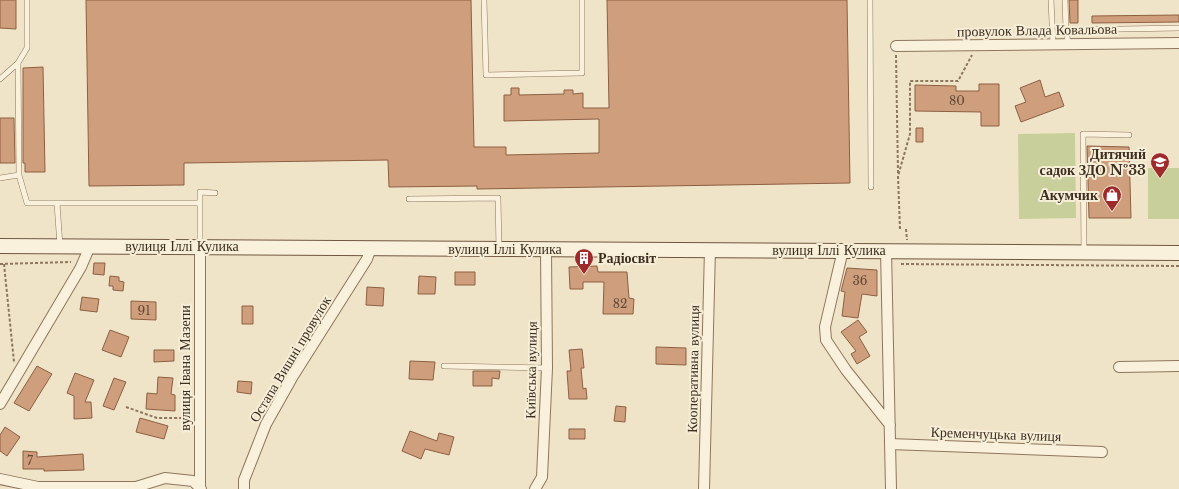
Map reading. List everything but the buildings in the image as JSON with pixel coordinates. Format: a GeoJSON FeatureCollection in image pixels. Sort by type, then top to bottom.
{"type":"FeatureCollection","features":[{"type":"Feature","properties":{"kind":"street","name":"провулок Влада Ковальова"},"geometry":{"type":"LineString","coordinates":[[896,46],[1179,43]]}},
{"type":"Feature","properties":{"kind":"street","name":"вулиця Іллі Кулика"},"geometry":{"type":"LineString","coordinates":[[0,246],[200,246],[499,250],[886,250],[1179,253]]}},
{"type":"Feature","properties":{"kind":"street"},"geometry":{"type":"LineString","coordinates":[[0,404],[81,267],[90,246]]}},
{"type":"Feature","properties":{"kind":"street","name":"вулиця Івана Мазепи"},"geometry":{"type":"LineString","coordinates":[[200,246],[200,488]]}},
{"type":"Feature","properties":{"kind":"street","name":"Остапа Вишні провулок"},"geometry":{"type":"LineString","coordinates":[[244,489],[244,480],[266,424],[367,259],[371,248]]}},
{"type":"Feature","properties":{"kind":"street","name":"Київська вулиця"},"geometry":{"type":"LineString","coordinates":[[535,489],[542,477],[547,368],[546,249]]}},
{"type":"Feature","properties":{"kind":"street","name":"Кооперативна вулиця"},"geometry":{"type":"LineString","coordinates":[[704,489],[710,249]]}},
{"type":"Feature","properties":{"kind":"street"},"geometry":{"type":"LineString","coordinates":[[843,250],[825,327],[826,340],[846,370],[890,425]]}},
{"type":"Feature","properties":{"kind":"street"},"geometry":{"type":"LineString","coordinates":[[886,250],[891,489]]}},
{"type":"Feature","properties":{"kind":"street"},"geometry":{"type":"LineString","coordinates":[[1119,367],[1179,366]]}},
{"type":"Feature","properties":{"kind":"street","name":"Кременчуцька вулиця"},"geometry":{"type":"LineString","coordinates":[[890,444],[1102,452]]}},
{"type":"Feature","properties":{"kind":"street"},"geometry":{"type":"LineString","coordinates":[[0,479],[38,487],[136,487],[166,478],[193,481],[200,488]]}},
{"type":"Feature","properties":{"kind":"lane"},"geometry":{"type":"LineString","coordinates":[[0,78],[18,63],[27,48],[27,0]]}},
{"type":"Feature","properties":{"kind":"lane"},"geometry":{"type":"LineString","coordinates":[[484,0],[486,75],[582,73],[582,0]]}},
{"type":"Feature","properties":{"kind":"lane"},"geometry":{"type":"LineString","coordinates":[[870,0],[871,187]]}},
{"type":"Feature","properties":{"kind":"lane"},"geometry":{"type":"LineString","coordinates":[[1051,0],[1053,44]]}},
{"type":"Feature","properties":{"kind":"lane"},"geometry":{"type":"LineString","coordinates":[[1065,0],[1068,43]]}},
{"type":"Feature","properties":{"kind":"lane"},"geometry":{"type":"LineString","coordinates":[[1066,30],[1179,28]]}},
{"type":"Feature","properties":{"kind":"lane"},"geometry":{"type":"LineString","coordinates":[[18,63],[19,175],[27,203],[200,203]]}},
{"type":"Feature","properties":{"kind":"lane"},"geometry":{"type":"LineString","coordinates":[[1084,252],[1082,134],[1130,135]]}},
{"type":"Feature","properties":{"kind":"lane"},"geometry":{"type":"LineString","coordinates":[[0,178],[19,175]]}},
{"type":"Feature","properties":{"kind":"lane"},"geometry":{"type":"LineString","coordinates":[[200,246],[200,192],[215,193]]}},
{"type":"Feature","properties":{"kind":"lane"},"geometry":{"type":"LineString","coordinates":[[409,199],[498,198],[499,250]]}},
{"type":"Feature","properties":{"kind":"lane"},"geometry":{"type":"LineString","coordinates":[[57,203],[60,246]]}},
{"type":"Feature","properties":{"kind":"lane"},"geometry":{"type":"LineString","coordinates":[[444,366],[547,368]]}},
{"type":"Feature","properties":{"kind":"path"},"geometry":{"type":"LineString","coordinates":[[898,176],[910,134],[910,81],[958,81],[977,45]]}},
{"type":"Feature","properties":{"kind":"path"},"geometry":{"type":"LineString","coordinates":[[896,46],[900,229]]}},
{"type":"Feature","properties":{"kind":"path"},"geometry":{"type":"LineString","coordinates":[[0,264],[71,262]]}},
{"type":"Feature","properties":{"kind":"path"},"geometry":{"type":"LineString","coordinates":[[4,264],[15,377]]}},
{"type":"Feature","properties":{"kind":"path"},"geometry":{"type":"LineString","coordinates":[[126,407],[157,418],[200,418]]}},
{"type":"Feature","properties":{"kind":"green space"},"geometry":{"type":"Polygon","coordinates":[[[1075,133],[1076,218],[1019,219],[1018,134],[1075,133]]]}},
{"type":"Feature","properties":{"kind":"green space"},"geometry":{"type":"Polygon","coordinates":[[[1148,168],[1179,168],[1179,219],[1148,219],[1148,168]]]}},
{"type":"Feature","properties":{"kind":"place","name":"Дитячий садок ЗДО №33"},"geometry":{"type":"Point","coordinates":[1160,179]}},
{"type":"Feature","properties":{"kind":"place","name":"Акумчик"},"geometry":{"type":"Point","coordinates":[1112,212]}},
{"type":"Feature","properties":{"kind":"place","name":"Радіосвіт"},"geometry":{"type":"Point","coordinates":[584,275]}}]}
